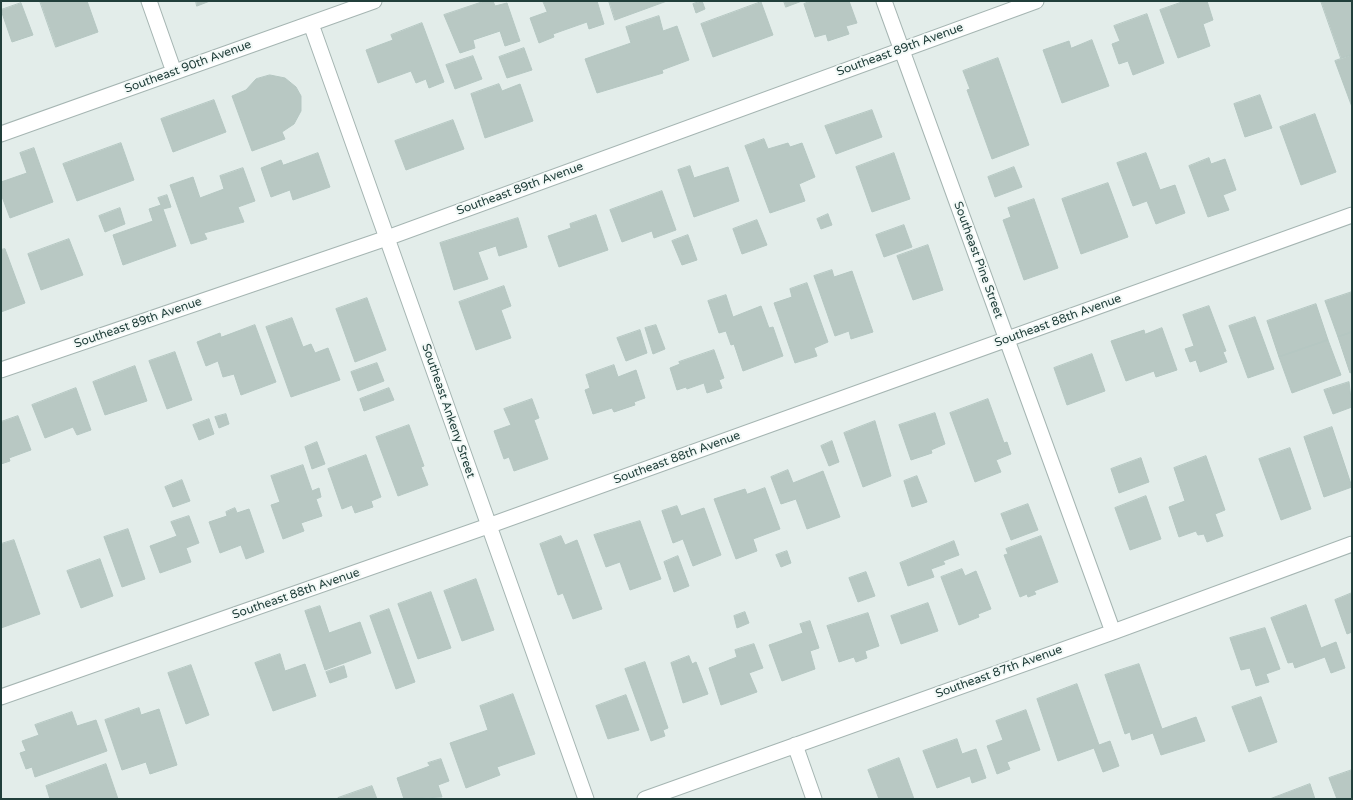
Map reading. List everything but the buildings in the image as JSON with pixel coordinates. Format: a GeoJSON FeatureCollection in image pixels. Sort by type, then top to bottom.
{"type":"FeatureCollection","features":[{"type":"Feature","properties":{"kind":"street"},"geometry":{"type":"LineString","coordinates":[[149,1],[174,72]]}},
{"type":"Feature","properties":{"kind":"street","name":"Southeast 90th Avenue"},"geometry":{"type":"LineString","coordinates":[[1,134],[374,1]]}},
{"type":"Feature","properties":{"kind":"street","name":"Southeast Pine Street"},"geometry":{"type":"LineString","coordinates":[[884,1],[1113,632]]}},
{"type":"Feature","properties":{"kind":"street","name":"Southeast 89th Avenue"},"geometry":{"type":"LineString","coordinates":[[1,370],[387,238],[1036,1]]}},
{"type":"Feature","properties":{"kind":"street","name":"Southeast Ankeny Street"},"geometry":{"type":"LineString","coordinates":[[311,24],[586,799]]}},
{"type":"Feature","properties":{"kind":"street","name":"Southeast 88th Avenue"},"geometry":{"type":"LineString","coordinates":[[1,697],[488,526],[1352,215]]}},
{"type":"Feature","properties":{"kind":"street","name":"Southeast 87th Avenue"},"geometry":{"type":"LineString","coordinates":[[645,799],[1113,632],[1352,544]]}},
{"type":"Feature","properties":{"kind":"street"},"geometry":{"type":"LineString","coordinates":[[795,745],[814,799]]}}]}
